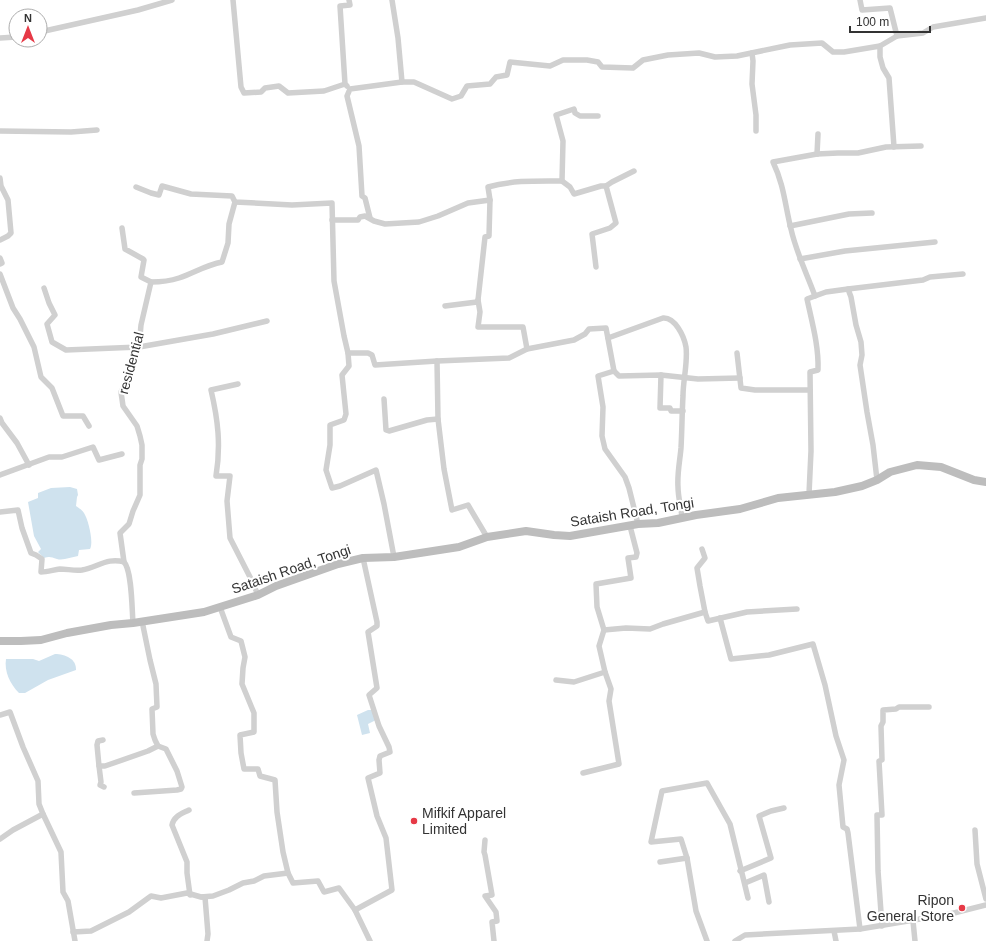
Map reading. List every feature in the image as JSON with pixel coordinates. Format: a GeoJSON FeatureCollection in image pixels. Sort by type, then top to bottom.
{"type":"FeatureCollection","features":[{"type":"Feature","properties":{"kind":"street"},"geometry":{"type":"LineString","coordinates":[[48,30],[138,10],[172,0]]}},
{"type":"Feature","properties":{"kind":"street"},"geometry":{"type":"LineString","coordinates":[[233,0],[241,87],[244,93],[260,92],[265,88],[279,86],[288,93],[324,91],[345,84]]}},
{"type":"Feature","properties":{"kind":"street"},"geometry":{"type":"LineString","coordinates":[[349,0],[350,5],[340,6],[345,84],[350,90]]}},
{"type":"Feature","properties":{"kind":"street"},"geometry":{"type":"LineString","coordinates":[[392,0],[398,38],[402,82]]}},
{"type":"Feature","properties":{"kind":"street"},"geometry":{"type":"LineString","coordinates":[[860,0],[862,10],[890,8],[897,36]]}},
{"type":"Feature","properties":{"kind":"street"},"geometry":{"type":"LineString","coordinates":[[350,90],[402,82],[414,82],[452,98],[460,96],[467,86],[490,84],[496,77],[507,75],[510,62],[550,66],[563,60],[587,60],[598,62],[602,66],[633,68],[643,60],[668,55],[699,53],[715,57],[736,56],[806,43],[822,43],[833,52],[844,52],[880,46],[897,36],[922,33],[933,27],[986,18]]}},
{"type":"Feature","properties":{"kind":"street"},"geometry":{"type":"LineString","coordinates":[[880,46],[880,57],[883,68],[889,78],[894,147]]}},
{"type":"Feature","properties":{"kind":"street"},"geometry":{"type":"LineString","coordinates":[[752,53],[752,98],[756,115],[756,131]]}},
{"type":"Feature","properties":{"kind":"street"},"geometry":{"type":"LineString","coordinates":[[350,90],[347,96],[359,146],[362,196],[365,198],[370,218]]}},
{"type":"Feature","properties":{"kind":"street"},"geometry":{"type":"LineString","coordinates":[[562,181],[562,135],[556,115],[574,109],[575,113],[580,116],[598,116]]}},
{"type":"Feature","properties":{"kind":"street"},"geometry":{"type":"LineString","coordinates":[[0,131],[71,132],[97,130]]}},
{"type":"Feature","properties":{"kind":"street"},"geometry":{"type":"LineString","coordinates":[[817,154],[818,134]]}},
{"type":"Feature","properties":{"kind":"street"},"geometry":{"type":"LineString","coordinates":[[815,296],[800,259],[790,226],[780,177],[773,162],[817,154],[858,153],[886,147],[921,146]]}},
{"type":"Feature","properties":{"kind":"street"},"geometry":{"type":"LineString","coordinates":[[527,350],[524,327],[478,327],[480,312],[478,300],[485,237],[490,236],[491,215],[488,187],[503,183],[528,180],[562,181],[570,187],[574,194],[601,186],[606,186],[634,171]]}},
{"type":"Feature","properties":{"kind":"street"},"geometry":{"type":"LineString","coordinates":[[0,178],[1,186],[8,200],[11,233],[0,240]]}},
{"type":"Feature","properties":{"kind":"street"},"geometry":{"type":"LineString","coordinates":[[122,228],[125,249],[144,260],[141,277],[151,282],[178,279],[210,264],[222,262],[228,243],[229,224],[235,202],[232,196],[191,194],[162,186],[159,195],[136,187]]}},
{"type":"Feature","properties":{"kind":"street"},"geometry":{"type":"LineString","coordinates":[[596,266],[592,234],[610,228],[616,223],[606,186]]}},
{"type":"Feature","properties":{"kind":"street"},"geometry":{"type":"LineString","coordinates":[[332,220],[358,220],[360,217],[365,216],[374,221],[385,224],[419,222],[438,216],[468,203],[490,200]]}},
{"type":"Feature","properties":{"kind":"street"},"geometry":{"type":"LineString","coordinates":[[235,202],[292,204],[332,203],[334,281],[348,353],[349,366],[342,375],[346,414],[344,420],[330,425],[330,445],[326,470],[332,488],[376,470],[394,557]]}},
{"type":"Feature","properties":{"kind":"street"},"geometry":{"type":"LineString","coordinates":[[790,226],[850,214],[872,213]]}},
{"type":"Feature","properties":{"kind":"street"},"geometry":{"type":"LineString","coordinates":[[800,259],[845,251],[934,242]]}},
{"type":"Feature","properties":{"kind":"street"},"geometry":{"type":"LineString","coordinates":[[0,258],[2,263],[0,264]]}},
{"type":"Feature","properties":{"kind":"street"},"geometry":{"type":"LineString","coordinates":[[0,274],[13,308],[34,347],[41,377],[52,388],[63,416],[83,416],[89,426]]}},
{"type":"Feature","properties":{"kind":"street"},"geometry":{"type":"LineString","coordinates":[[808,494],[811,451],[810,372],[818,370],[818,364],[807,299],[826,292],[922,280],[930,277],[963,274]]}},
{"type":"Feature","properties":{"kind":"street","name":"residential"},"geometry":{"type":"LineString","coordinates":[[133,623],[130,582],[127,565],[124,562],[120,533],[130,524],[133,511],[140,495],[142,445],[137,426],[123,406],[121,392],[138,347],[141,325],[151,282]]}},
{"type":"Feature","properties":{"kind":"street"},"geometry":{"type":"LineString","coordinates":[[44,288],[55,315],[47,324],[52,342],[66,350],[138,347],[213,334],[267,321]]}},
{"type":"Feature","properties":{"kind":"street"},"geometry":{"type":"LineString","coordinates":[[848,289],[861,342],[862,355],[860,365],[877,480]]}},
{"type":"Feature","properties":{"kind":"street"},"geometry":{"type":"LineString","coordinates":[[445,306],[472,303],[477,302],[478,300]]}},
{"type":"Feature","properties":{"kind":"street"},"geometry":{"type":"LineString","coordinates":[[608,338],[663,318],[668,318],[671,320],[679,331],[686,348],[678,486],[682,517]]}},
{"type":"Feature","properties":{"kind":"street"},"geometry":{"type":"LineString","coordinates":[[348,353],[368,353],[372,355],[374,365],[509,358],[527,350],[574,340],[585,334],[589,329],[606,328],[614,371],[619,376],[661,375],[698,379],[740,378]]}},
{"type":"Feature","properties":{"kind":"street"},"geometry":{"type":"LineString","coordinates":[[737,354],[741,388],[755,390],[810,390]]}},
{"type":"Feature","properties":{"kind":"street"},"geometry":{"type":"LineString","coordinates":[[438,361],[438,419],[444,469],[452,510],[468,505],[487,537]]}},
{"type":"Feature","properties":{"kind":"street"},"geometry":{"type":"LineString","coordinates":[[583,773],[619,764],[609,701],[611,689],[605,672],[599,646],[604,630],[596,607],[596,584],[631,578],[628,558],[636,557],[637,554],[629,488],[625,477],[605,449],[602,436],[603,407],[598,376],[614,371]]}},
{"type":"Feature","properties":{"kind":"street"},"geometry":{"type":"LineString","coordinates":[[661,375],[660,408],[670,408],[671,411],[683,411]]}},
{"type":"Feature","properties":{"kind":"street"},"geometry":{"type":"LineString","coordinates":[[238,384],[211,390],[219,437],[219,458],[216,476],[230,476],[227,501],[230,538],[258,595]]}},
{"type":"Feature","properties":{"kind":"street"},"geometry":{"type":"LineString","coordinates":[[384,399],[386,430],[389,431],[427,420],[438,419]]}},
{"type":"Feature","properties":{"kind":"street"},"geometry":{"type":"LineString","coordinates":[[0,418],[2,423],[17,442],[29,466]]}},
{"type":"Feature","properties":{"kind":"street"},"geometry":{"type":"LineString","coordinates":[[0,475],[29,466],[49,457],[62,457],[93,447],[99,460],[122,454]]}},
{"type":"Feature","properties":{"kind":"street","name":"Sataish Road, Tongi"},"geometry":{"type":"LineString","coordinates":[[0,641],[41,640],[67,633],[111,625],[204,612],[258,595],[276,586],[338,564],[363,558],[394,557],[459,547],[487,537],[526,531],[570,536],[634,525],[658,523],[682,517],[740,509],[778,498],[841,491],[862,486],[877,480],[890,472],[917,465],[941,467],[974,480],[986,482]]}},
{"type":"Feature","properties":{"kind":"street"},"geometry":{"type":"LineString","coordinates":[[0,512],[18,510],[22,528],[31,553],[36,554],[42,559],[41,572],[51,572],[59,569],[81,570],[111,560],[124,562]]}},
{"type":"Feature","properties":{"kind":"street"},"geometry":{"type":"LineString","coordinates":[[702,548],[705,558],[697,568],[708,621],[747,612],[797,609]]}},
{"type":"Feature","properties":{"kind":"street"},"geometry":{"type":"LineString","coordinates":[[355,910],[392,890],[386,838],[376,816],[368,778],[380,773],[380,756],[390,752],[379,726],[369,695],[377,688],[368,632],[377,626],[377,622],[363,558]]}},
{"type":"Feature","properties":{"kind":"street"},"geometry":{"type":"LineString","coordinates":[[220,607],[231,637],[241,642],[245,657],[242,684],[254,713],[254,732],[240,735],[240,753],[244,769],[258,770],[260,776],[275,780],[277,812],[288,873],[294,883],[318,881],[324,892],[339,888],[355,910],[370,941]]}},
{"type":"Feature","properties":{"kind":"street"},"geometry":{"type":"LineString","coordinates":[[604,630],[626,628],[650,629],[706,612]]}},
{"type":"Feature","properties":{"kind":"street"},"geometry":{"type":"LineString","coordinates":[[720,618],[731,659],[768,656],[813,644],[825,685],[836,736],[844,760],[839,785],[841,812],[843,827],[847,829],[848,833],[860,930]]}},
{"type":"Feature","properties":{"kind":"street"},"geometry":{"type":"LineString","coordinates":[[134,793],[181,789],[181,782],[166,749],[158,746],[153,734],[152,709],[157,707],[156,684],[142,621]]}},
{"type":"Feature","properties":{"kind":"street"},"geometry":{"type":"LineString","coordinates":[[556,680],[574,682],[605,672]]}},
{"type":"Feature","properties":{"kind":"street"},"geometry":{"type":"LineString","coordinates":[[882,926],[878,871],[877,815],[882,815],[879,760],[882,760],[881,726],[883,722],[883,710],[896,709],[899,707],[929,707]]}},
{"type":"Feature","properties":{"kind":"street"},"geometry":{"type":"LineString","coordinates":[[0,714],[10,712],[38,781],[39,804],[61,852],[63,892],[68,901],[75,941]]}},
{"type":"Feature","properties":{"kind":"street"},"geometry":{"type":"LineString","coordinates":[[103,740],[98,741],[97,745],[98,766],[101,782],[100,785],[104,787]]}},
{"type":"Feature","properties":{"kind":"street"},"geometry":{"type":"LineString","coordinates":[[98,766],[105,766],[158,746]]}},
{"type":"Feature","properties":{"kind":"street"},"geometry":{"type":"LineString","coordinates":[[707,941],[696,912],[687,858],[681,839],[652,842],[662,792],[707,783],[730,824],[740,871],[745,883],[748,898]]}},
{"type":"Feature","properties":{"kind":"street"},"geometry":{"type":"LineString","coordinates":[[740,871],[771,858],[759,816],[784,808]]}},
{"type":"Feature","properties":{"kind":"street"},"geometry":{"type":"LineString","coordinates":[[189,810],[176,816],[172,825],[187,862],[190,895]]}},
{"type":"Feature","properties":{"kind":"street"},"geometry":{"type":"LineString","coordinates":[[0,839],[13,830],[43,814]]}},
{"type":"Feature","properties":{"kind":"street"},"geometry":{"type":"LineString","coordinates":[[975,830],[977,864],[986,899]]}},
{"type":"Feature","properties":{"kind":"street"},"geometry":{"type":"LineString","coordinates":[[485,840],[484,852],[492,895],[486,896],[496,912],[497,920],[492,922],[494,941]]}},
{"type":"Feature","properties":{"kind":"street"},"geometry":{"type":"LineString","coordinates":[[660,862],[687,858]]}},
{"type":"Feature","properties":{"kind":"street"},"geometry":{"type":"LineString","coordinates":[[73,932],[91,931],[129,912],[151,896],[161,898],[187,894],[201,897],[213,896],[264,876],[288,873]]}},
{"type":"Feature","properties":{"kind":"street"},"geometry":{"type":"LineString","coordinates":[[745,883],[764,875],[769,902]]}},
{"type":"Feature","properties":{"kind":"street"},"geometry":{"type":"LineString","coordinates":[[201,897],[205,897],[208,934],[207,941]]}},
{"type":"Feature","properties":{"kind":"street"},"geometry":{"type":"LineString","coordinates":[[735,941],[745,935],[860,930],[950,914],[986,905]]}},
{"type":"Feature","properties":{"kind":"street"},"geometry":{"type":"LineString","coordinates":[[913,921],[915,941]]}},
{"type":"Feature","properties":{"kind":"street"},"geometry":{"type":"LineString","coordinates":[[834,931],[836,941]]}},
{"type":"Feature","properties":{"kind":"water"},"geometry":{"type":"Polygon","coordinates":[[[70,487],[77,489],[78,495],[76,506],[86,516],[91,536],[90,549],[79,550],[78,556],[64,559],[49,557],[44,558],[38,552],[41,549],[34,536],[28,502],[38,498],[38,493],[51,488],[70,487]]]}},
{"type":"Feature","properties":{"kind":"water"},"geometry":{"type":"Polygon","coordinates":[[[55,654],[70,658],[75,663],[76,670],[48,680],[25,693],[19,693],[8,677],[6,659],[33,659],[39,661],[55,654]]]}},
{"type":"Feature","properties":{"kind":"water"},"geometry":{"type":"Polygon","coordinates":[[[368,710],[372,710],[376,720],[368,724],[370,733],[362,735],[357,715],[368,710]]]}},
{"type":"Feature","properties":{"kind":"place","name":"Mifkif Apparel Limited"},"geometry":{"type":"Point","coordinates":[414,821]}},
{"type":"Feature","properties":{"kind":"place","name":"Ripon General Store"},"geometry":{"type":"Point","coordinates":[962,908]}}]}
